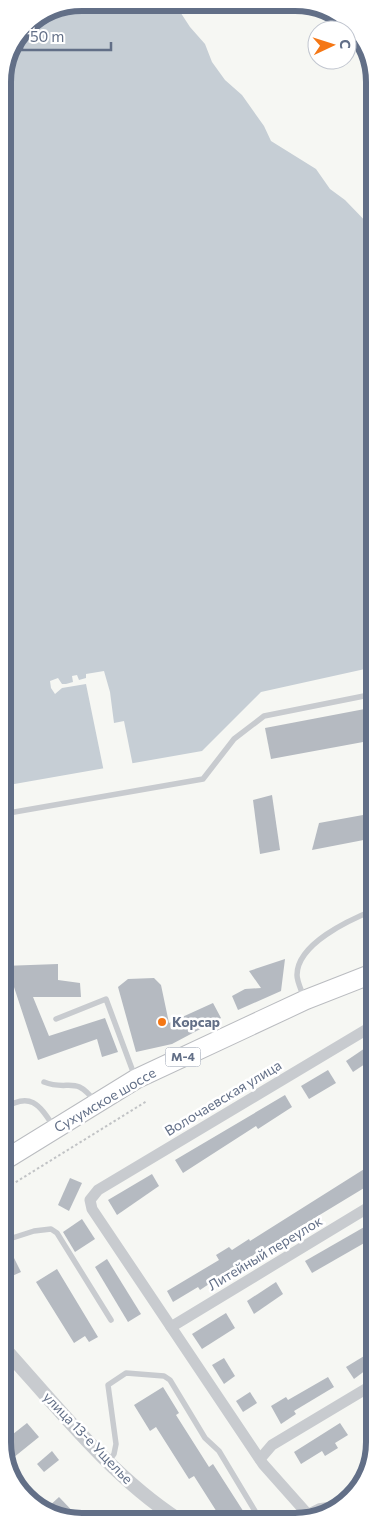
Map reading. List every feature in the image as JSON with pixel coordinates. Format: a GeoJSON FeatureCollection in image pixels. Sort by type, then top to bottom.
{"type":"FeatureCollection","features":[{"type":"Feature","properties":{"kind":"highway","name":"Сухумское шоссе"},"geometry":{"type":"LineString","coordinates":[[11,1157],[136,1079],[304,1000],[366,976]]}},
{"type":"Feature","properties":{"kind":"street","name":"Волочаевская улица"},"geometry":{"type":"LineString","coordinates":[[171,1327],[92,1209],[90,1200],[98,1190],[366,1030]]}},
{"type":"Feature","properties":{"kind":"street","name":"Литейный переулок"},"geometry":{"type":"LineString","coordinates":[[171,1327],[366,1209]]}},
{"type":"Feature","properties":{"kind":"street"},"geometry":{"type":"LineString","coordinates":[[171,1327],[260,1459],[306,1512]]}},
{"type":"Feature","properties":{"kind":"street","name":"улица 13-е Ущелье"},"geometry":{"type":"LineString","coordinates":[[11,1356],[108,1461],[153,1503],[168,1513]]}},
{"type":"Feature","properties":{"kind":"street"},"geometry":{"type":"LineString","coordinates":[[260,1459],[272,1444],[366,1389]]}},
{"type":"Feature","properties":{"kind":"lane"},"geometry":{"type":"LineString","coordinates":[[11,813],[203,780],[234,739],[264,716],[366,696]]}},
{"type":"Feature","properties":{"kind":"lane"},"geometry":{"type":"LineString","coordinates":[[304,1000],[297,977],[298,966],[305,952],[322,937],[366,914]]}},
{"type":"Feature","properties":{"kind":"lane"},"geometry":{"type":"LineString","coordinates":[[56,1019],[106,1000],[136,1079]]}},
{"type":"Feature","properties":{"kind":"lane"},"geometry":{"type":"LineString","coordinates":[[44,1082],[79,1085],[87,1091],[96,1104]]}},
{"type":"Feature","properties":{"kind":"lane"},"geometry":{"type":"LineString","coordinates":[[11,1104],[16,1101],[29,1100],[41,1108],[56,1129]]}},
{"type":"Feature","properties":{"kind":"lane"},"geometry":{"type":"LineString","coordinates":[[11,1238],[34,1231],[51,1229],[57,1233],[111,1320]]}},
{"type":"Feature","properties":{"kind":"lane"},"geometry":{"type":"LineString","coordinates":[[108,1461],[114,1454],[116,1444],[108,1385],[126,1373],[164,1376],[170,1380],[205,1438],[219,1451],[256,1513]]}},
{"type":"Feature","properties":{"kind":"lane"},"geometry":{"type":"LineString","coordinates":[[315,1510],[319,1506],[327,1504]]}},
{"type":"Feature","properties":{"kind":"path"},"geometry":{"type":"LineString","coordinates":[[11,1185],[147,1101]]}},
{"type":"Feature","properties":{"kind":"shaded area"},"geometry":{"type":"Polygon","coordinates":[[[180,11],[190,27],[205,44],[212,62],[225,80],[242,95],[264,126],[271,141],[316,169],[330,189],[345,200],[366,222],[366,669],[261,692],[202,751],[11,785],[11,78],[19,51],[35,29],[59,15],[73,12],[180,11]]]}},
{"type":"Feature","properties":{"kind":"pier"},"geometry":{"type":"Polygon","coordinates":[[[104,671],[110,692],[114,723],[124,721],[133,766],[104,772],[86,684],[62,688],[55,694],[51,688],[50,681],[58,678],[62,684],[66,684],[73,682],[72,676],[77,675],[79,680],[86,678],[86,674],[104,671]]]}},
{"type":"Feature","properties":{"kind":"building"},"geometry":{"type":"Polygon","coordinates":[[[366,709],[366,741],[271,759],[265,728],[366,709]]]}},
{"type":"Feature","properties":{"kind":"building"},"geometry":{"type":"Polygon","coordinates":[[[272,795],[280,850],[260,854],[253,800],[272,795]]]}},
{"type":"Feature","properties":{"kind":"building"},"geometry":{"type":"Polygon","coordinates":[[[366,814],[366,840],[312,850],[319,823],[366,814]]]}},
{"type":"Feature","properties":{"kind":"building"},"geometry":{"type":"Polygon","coordinates":[[[285,959],[281,991],[238,1010],[232,996],[245,989],[261,988],[249,971],[285,959]]]}},
{"type":"Feature","properties":{"kind":"building"},"geometry":{"type":"Polygon","coordinates":[[[58,964],[58,980],[80,983],[81,997],[33,997],[49,1036],[105,1018],[118,1052],[102,1057],[97,1039],[38,1060],[13,984],[11,984],[11,966],[58,964]]]}},
{"type":"Feature","properties":{"kind":"building"},"geometry":{"type":"Polygon","coordinates":[[[154,978],[161,985],[169,1023],[213,1003],[221,1018],[172,1044],[136,1052],[118,987],[128,979],[154,978]]]}},
{"type":"Feature","properties":{"kind":"building"},"geometry":{"type":"Polygon","coordinates":[[[366,1047],[366,1063],[353,1072],[346,1061],[366,1047]]]}},
{"type":"Feature","properties":{"kind":"building"},"geometry":{"type":"Polygon","coordinates":[[[328,1070],[336,1083],[309,1099],[301,1086],[328,1070]]]}},
{"type":"Feature","properties":{"kind":"building"},"geometry":{"type":"Polygon","coordinates":[[[285,1095],[292,1107],[258,1129],[256,1126],[183,1173],[175,1160],[285,1095]]]}},
{"type":"Feature","properties":{"kind":"building"},"geometry":{"type":"Polygon","coordinates":[[[366,1168],[366,1187],[214,1279],[200,1290],[198,1287],[173,1302],[167,1291],[219,1260],[216,1255],[229,1247],[232,1250],[249,1239],[250,1241],[366,1168]]]}},
{"type":"Feature","properties":{"kind":"building"},"geometry":{"type":"Polygon","coordinates":[[[152,1174],[159,1186],[117,1215],[108,1200],[152,1174]]]}},
{"type":"Feature","properties":{"kind":"building"},"geometry":{"type":"Polygon","coordinates":[[[70,1178],[82,1183],[69,1211],[58,1205],[70,1178]]]}},
{"type":"Feature","properties":{"kind":"building"},"geometry":{"type":"Polygon","coordinates":[[[82,1219],[95,1239],[75,1252],[63,1232],[82,1219]]]}},
{"type":"Feature","properties":{"kind":"building"},"geometry":{"type":"Polygon","coordinates":[[[366,1226],[366,1242],[312,1273],[305,1261],[366,1226]]]}},
{"type":"Feature","properties":{"kind":"building"},"geometry":{"type":"Polygon","coordinates":[[[11,1254],[21,1272],[11,1276],[11,1254]]]}},
{"type":"Feature","properties":{"kind":"building"},"geometry":{"type":"Polygon","coordinates":[[[107,1259],[141,1314],[128,1322],[95,1267],[107,1259]]]}},
{"type":"Feature","properties":{"kind":"building"},"geometry":{"type":"Polygon","coordinates":[[[57,1269],[98,1337],[89,1342],[85,1336],[74,1343],[36,1282],[57,1269]]]}},
{"type":"Feature","properties":{"kind":"building"},"geometry":{"type":"Polygon","coordinates":[[[276,1282],[283,1294],[254,1314],[247,1301],[276,1282]]]}},
{"type":"Feature","properties":{"kind":"building"},"geometry":{"type":"Polygon","coordinates":[[[226,1313],[235,1328],[202,1349],[192,1334],[226,1313]]]}},
{"type":"Feature","properties":{"kind":"building"},"geometry":{"type":"Polygon","coordinates":[[[366,1355],[366,1370],[354,1379],[346,1367],[366,1355]]]}},
{"type":"Feature","properties":{"kind":"building"},"geometry":{"type":"Polygon","coordinates":[[[224,1358],[235,1376],[224,1384],[212,1365],[224,1358]]]}},
{"type":"Feature","properties":{"kind":"building"},"geometry":{"type":"Polygon","coordinates":[[[328,1377],[334,1387],[294,1411],[296,1414],[281,1424],[271,1406],[286,1397],[288,1400],[328,1377]]]}},
{"type":"Feature","properties":{"kind":"building"},"geometry":{"type":"Polygon","coordinates":[[[163,1387],[179,1413],[176,1415],[209,1467],[213,1464],[244,1513],[218,1513],[194,1476],[189,1479],[156,1427],[150,1431],[134,1405],[163,1387]]]}},
{"type":"Feature","properties":{"kind":"building"},"geometry":{"type":"Polygon","coordinates":[[[250,1392],[257,1403],[243,1412],[236,1401],[250,1392]]]}},
{"type":"Feature","properties":{"kind":"building"},"geometry":{"type":"Polygon","coordinates":[[[27,1423],[39,1437],[13,1458],[11,1436],[27,1423]]]}},
{"type":"Feature","properties":{"kind":"building"},"geometry":{"type":"Polygon","coordinates":[[[340,1423],[348,1435],[335,1443],[338,1448],[325,1456],[322,1451],[301,1464],[294,1452],[340,1423]]]}},
{"type":"Feature","properties":{"kind":"building"},"geometry":{"type":"Polygon","coordinates":[[[52,1451],[59,1460],[44,1472],[37,1464],[52,1451]]]}},
{"type":"Feature","properties":{"kind":"building"},"geometry":{"type":"Polygon","coordinates":[[[59,1497],[73,1512],[55,1507],[51,1505],[59,1497]]]}},
{"type":"Feature","properties":{"kind":"place","name":"Корсар"},"geometry":{"type":"Point","coordinates":[162,1022]}}]}
